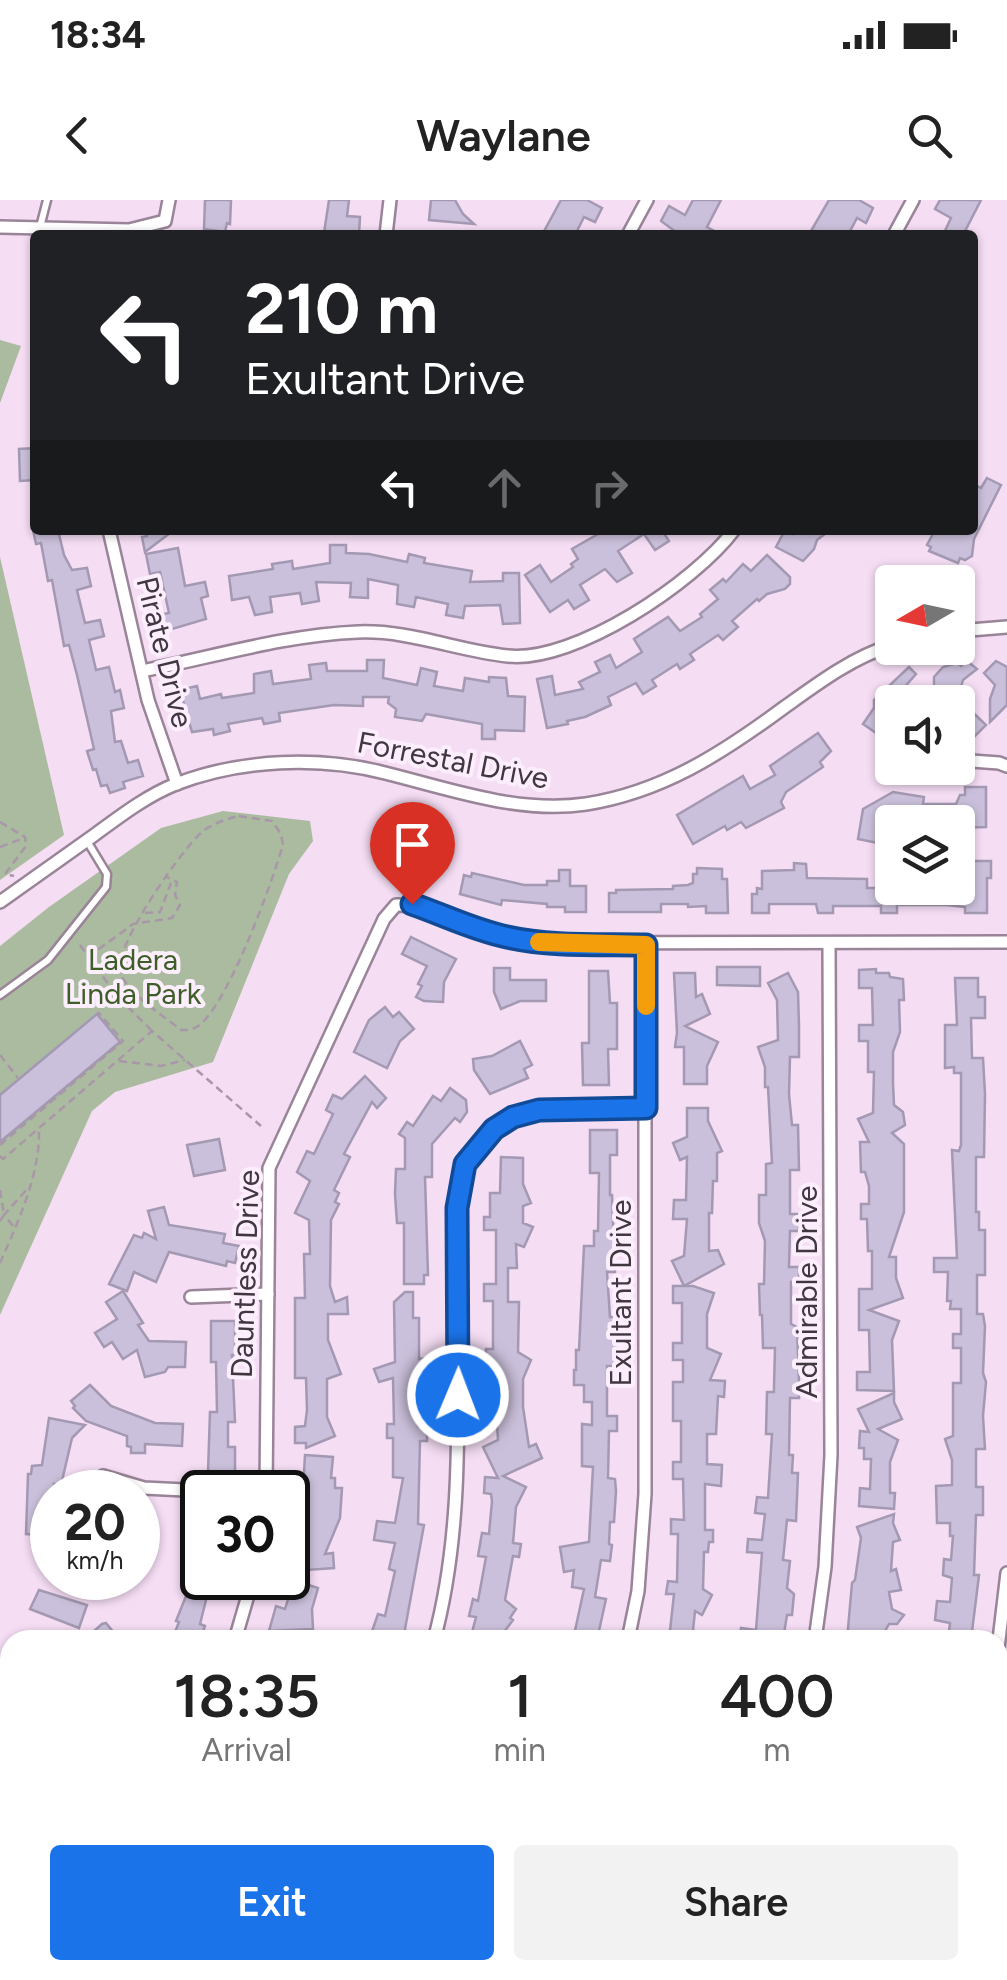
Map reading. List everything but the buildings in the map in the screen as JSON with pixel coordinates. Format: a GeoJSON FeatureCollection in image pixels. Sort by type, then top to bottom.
{"type":"FeatureCollection","features":[{"type":"Feature","properties":{"kind":"street"},"geometry":{"type":"LineString","coordinates":[[0,227],[129,230],[164,221],[169,200]]}},
{"type":"Feature","properties":{"kind":"street"},"geometry":{"type":"LineString","coordinates":[[387,230],[390,200]]}},
{"type":"Feature","properties":{"kind":"street"},"geometry":{"type":"LineString","coordinates":[[631,230],[647,200]]}},
{"type":"Feature","properties":{"kind":"street"},"geometry":{"type":"LineString","coordinates":[[897,230],[913,200]]}},
{"type":"Feature","properties":{"kind":"street","name":"Pirate Drive"},"geometry":{"type":"LineString","coordinates":[[111,535],[142,672],[177,784]]}},
{"type":"Feature","properties":{"kind":"street"},"geometry":{"type":"LineString","coordinates":[[142,672],[291,639],[352,632],[408,636],[509,656],[557,651],[614,626],[691,574],[730,535]]}},
{"type":"Feature","properties":{"kind":"street"},"geometry":{"type":"LineString","coordinates":[[975,630],[1007,627]]}},
{"type":"Feature","properties":{"kind":"street","name":"Forrestal Drive"},"geometry":{"type":"LineString","coordinates":[[0,902],[138,804],[177,784],[254,766],[326,762],[354,765],[494,800],[557,806],[588,804],[678,778],[842,667],[875,652]]}},
{"type":"Feature","properties":{"kind":"street"},"geometry":{"type":"LineString","coordinates":[[975,761],[1007,766]]}},
{"type":"Feature","properties":{"kind":"street","name":"Dauntless Drive"},"geometry":{"type":"LineString","coordinates":[[266,1470],[268,1168],[384,918],[396,906],[412,904],[452,922],[507,937],[544,943],[646,945]]}},
{"type":"Feature","properties":{"kind":"street"},"geometry":{"type":"LineString","coordinates":[[646,945],[1007,942]]}},
{"type":"Feature","properties":{"kind":"street","name":"Admirable Drive"},"geometry":{"type":"LineString","coordinates":[[816,1630],[825,1567],[831,1455],[830,944]]}},
{"type":"Feature","properties":{"kind":"street","name":"Exultant Drive"},"geometry":{"type":"LineString","coordinates":[[630,1630],[638,1591],[645,1494],[646,945]]}},
{"type":"Feature","properties":{"kind":"street"},"geometry":{"type":"LineString","coordinates":[[436,1630],[454,1533],[457,1208],[465,1164],[494,1129],[513,1117],[539,1110],[646,1108]]}},
{"type":"Feature","properties":{"kind":"street"},"geometry":{"type":"LineString","coordinates":[[191,1296],[268,1294]]}},
{"type":"Feature","properties":{"kind":"street"},"geometry":{"type":"LineString","coordinates":[[1000,1630],[1007,1573]]}},
{"type":"Feature","properties":{"kind":"street"},"geometry":{"type":"LineString","coordinates":[[238,1630],[247,1600]]}},
{"type":"Feature","properties":{"kind":"lane"},"geometry":{"type":"LineString","coordinates":[[40,228],[47,200]]}},
{"type":"Feature","properties":{"kind":"lane"},"geometry":{"type":"LineString","coordinates":[[0,995],[48,960],[106,887],[107,874],[86,840]]}},
{"type":"Feature","properties":{"kind":"path"},"geometry":{"type":"LineString","coordinates":[[239,816],[259,817],[272,821],[282,834],[283,846],[276,869],[244,948],[204,1022],[196,1028],[181,1030],[128,987],[120,972],[120,960],[144,913],[165,876],[192,841],[220,821],[239,816]]}},
{"type":"Feature","properties":{"kind":"path"},"geometry":{"type":"LineString","coordinates":[[0,822],[26,837]]}},
{"type":"Feature","properties":{"kind":"path"},"geometry":{"type":"LineString","coordinates":[[0,847],[26,837]]}},
{"type":"Feature","properties":{"kind":"path"},"geometry":{"type":"LineString","coordinates":[[5,874],[26,846],[26,837]]}},
{"type":"Feature","properties":{"kind":"path"},"geometry":{"type":"LineString","coordinates":[[88,957],[139,923],[172,918],[180,905],[175,895],[177,882],[165,876]]}},
{"type":"Feature","properties":{"kind":"path"},"geometry":{"type":"LineString","coordinates":[[144,913],[160,912],[172,880]]}},
{"type":"Feature","properties":{"kind":"path"},"geometry":{"type":"LineString","coordinates":[[80,944],[117,996],[261,1126]]}},
{"type":"Feature","properties":{"kind":"path"},"geometry":{"type":"LineString","coordinates":[[118,995],[128,987]]}},
{"type":"Feature","properties":{"kind":"path"},"geometry":{"type":"LineString","coordinates":[[0,1145],[122,1041],[98,1012]]}},
{"type":"Feature","properties":{"kind":"path"},"geometry":{"type":"LineString","coordinates":[[0,1156],[2,1159],[152,1031]]}},
{"type":"Feature","properties":{"kind":"path"},"geometry":{"type":"LineString","coordinates":[[0,1055],[18,1078]]}},
{"type":"Feature","properties":{"kind":"path"},"geometry":{"type":"LineString","coordinates":[[118,1060],[161,1066],[185,1060]]}},
{"type":"Feature","properties":{"kind":"path"},"geometry":{"type":"LineString","coordinates":[[0,1263],[30,1186],[39,1149],[38,1128]]}},
{"type":"Feature","properties":{"kind":"path"},"geometry":{"type":"LineString","coordinates":[[0,1221],[30,1186]]}},
{"type":"Feature","properties":{"kind":"path"},"geometry":{"type":"LineString","coordinates":[[0,1190],[4,1215],[15,1229]]}},
{"type":"Feature","properties":{"kind":"path"},"geometry":{"type":"LineString","coordinates":[[0,1247],[6,1250]]}},
{"type":"Feature","properties":{"kind":"green space"},"geometry":{"type":"Polygon","coordinates":[[[0,340],[21,346],[0,403],[0,340]]]}},
{"type":"Feature","properties":{"kind":"green space"},"geometry":{"type":"Polygon","coordinates":[[[0,557],[64,835],[0,880],[0,557]]]}},
{"type":"Feature","properties":{"kind":"green space","name":"Ladera Linda Park"},"geometry":{"type":"Polygon","coordinates":[[[223,811],[310,821],[313,841],[289,874],[213,1062],[115,1092],[92,1111],[0,1315],[0,946],[161,828],[223,811]]]}},
{"type":"Feature","properties":{"kind":"slow traffic"},"geometry":{"type":"LineString","coordinates":[[539,942],[646,945],[646,1006]]}},
{"type":"Feature","properties":{"kind":"route"},"geometry":{"type":"LineString","coordinates":[[412,904],[452,922],[507,937],[544,943],[646,945],[646,1108],[539,1110],[513,1117],[478,1144],[465,1164],[457,1208],[458,1395]]}}]}
